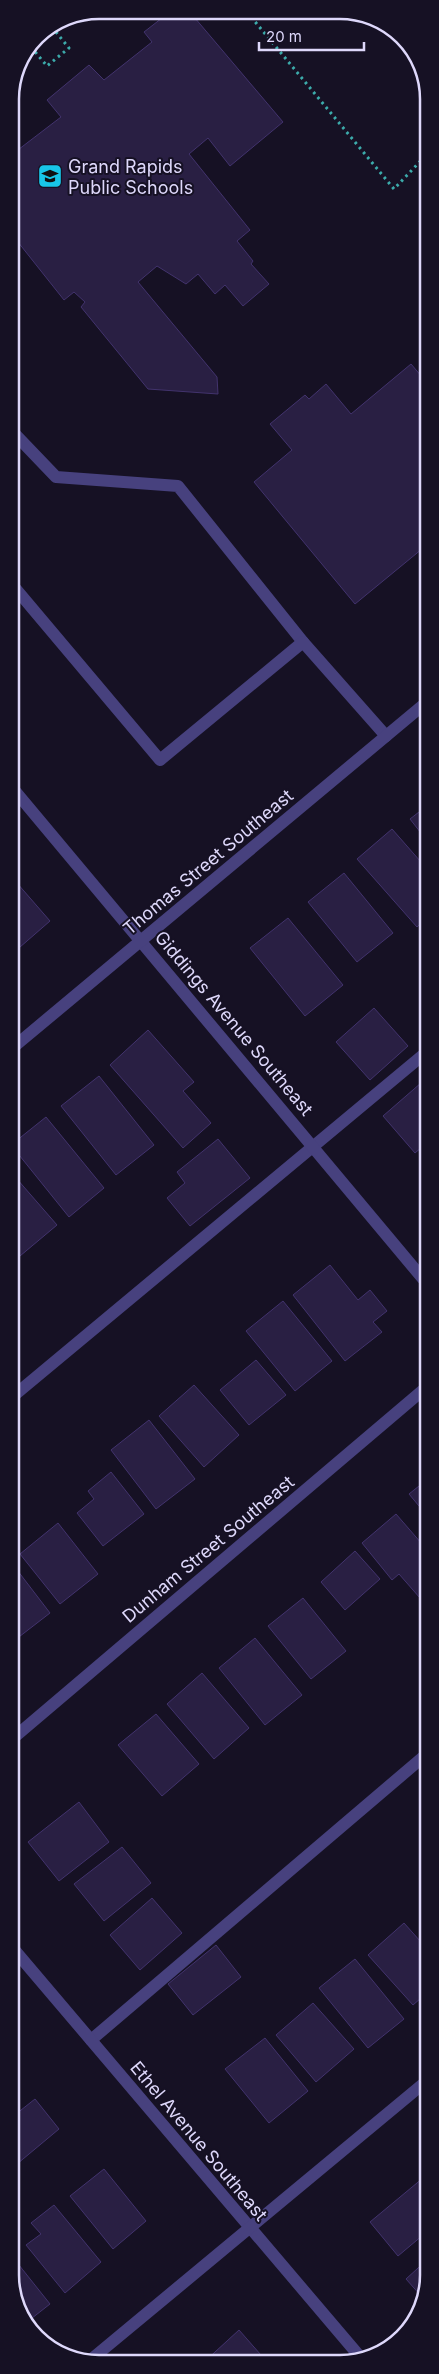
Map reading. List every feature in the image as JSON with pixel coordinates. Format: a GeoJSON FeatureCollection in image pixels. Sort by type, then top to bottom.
{"type":"FeatureCollection","features":[{"type":"Feature","properties":{"kind":"street"},"geometry":{"type":"LineString","coordinates":[[19,438],[56,477],[178,486],[303,642],[386,736]]}},
{"type":"Feature","properties":{"kind":"street"},"geometry":{"type":"LineString","coordinates":[[19,593],[160,760],[303,642]]}},
{"type":"Feature","properties":{"kind":"street","name":"Thomas Street Southeast"},"geometry":{"type":"LineString","coordinates":[[19,1042],[420,707]]}},
{"type":"Feature","properties":{"kind":"street","name":"Giddings Avenue Southeast"},"geometry":{"type":"LineString","coordinates":[[19,795],[420,1275]]}},
{"type":"Feature","properties":{"kind":"street"},"geometry":{"type":"LineString","coordinates":[[19,1390],[420,1057]]}},
{"type":"Feature","properties":{"kind":"street","name":"Dunham Street Southeast"},"geometry":{"type":"LineString","coordinates":[[19,1733],[420,1393]]}},
{"type":"Feature","properties":{"kind":"street"},"geometry":{"type":"LineString","coordinates":[[91,2040],[420,1760]]}},
{"type":"Feature","properties":{"kind":"street","name":"Ethel Avenue Southeast"},"geometry":{"type":"LineString","coordinates":[[19,1955],[357,2354]]}},
{"type":"Feature","properties":{"kind":"street"},"geometry":{"type":"LineString","coordinates":[[97,2355],[420,2086]]}},
{"type":"Feature","properties":{"kind":"path"},"geometry":{"type":"LineString","coordinates":[[253,19],[394,189],[420,161]]}},
{"type":"Feature","properties":{"kind":"path"},"geometry":{"type":"LineString","coordinates":[[34,51],[47,66],[69,48],[56,32]]}},
{"type":"Feature","properties":{"kind":"building"},"geometry":{"type":"Polygon","coordinates":[[[161,19],[196,19],[283,122],[230,166],[208,138],[189,154],[250,230],[237,241],[253,261],[251,264],[269,284],[243,306],[225,285],[215,294],[198,274],[186,284],[157,266],[138,282],[217,377],[218,394],[148,389],[81,307],[85,302],[74,292],[64,300],[19,243],[19,149],[61,117],[47,100],[89,65],[104,80],[152,42],[144,32],[161,19]]]}},
{"type":"Feature","properties":{"kind":"building"},"geometry":{"type":"Polygon","coordinates":[[[411,364],[420,375],[420,551],[355,604],[254,482],[292,450],[270,424],[305,395],[309,399],[326,384],[351,414],[411,364]]]}},
{"type":"Feature","properties":{"kind":"building"},"geometry":{"type":"Polygon","coordinates":[[[420,811],[420,832],[410,819],[420,811]]]}},
{"type":"Feature","properties":{"kind":"building"},"geometry":{"type":"Polygon","coordinates":[[[392,829],[420,861],[420,924],[417,927],[357,859],[392,829]]]}},
{"type":"Feature","properties":{"kind":"building"},"geometry":{"type":"Polygon","coordinates":[[[344,873],[393,933],[357,962],[308,902],[344,873]]]}},
{"type":"Feature","properties":{"kind":"building"},"geometry":{"type":"Polygon","coordinates":[[[19,885],[50,921],[19,948],[19,885]]]}},
{"type":"Feature","properties":{"kind":"building"},"geometry":{"type":"Polygon","coordinates":[[[288,918],[343,985],[305,1016],[250,948],[288,918]]]}},
{"type":"Feature","properties":{"kind":"building"},"geometry":{"type":"Polygon","coordinates":[[[374,1008],[408,1046],[370,1080],[336,1042],[374,1008]]]}},
{"type":"Feature","properties":{"kind":"building"},"geometry":{"type":"Polygon","coordinates":[[[148,1030],[194,1082],[183,1091],[211,1123],[183,1148],[110,1065],[148,1030]]]}},
{"type":"Feature","properties":{"kind":"building"},"geometry":{"type":"Polygon","coordinates":[[[99,1076],[154,1145],[116,1175],[61,1106],[99,1076]]]}},
{"type":"Feature","properties":{"kind":"building"},"geometry":{"type":"Polygon","coordinates":[[[420,1084],[420,1149],[415,1153],[383,1116],[420,1084]]]}},
{"type":"Feature","properties":{"kind":"building"},"geometry":{"type":"Polygon","coordinates":[[[46,1117],[104,1188],[69,1217],[19,1155],[19,1139],[46,1117]]]}},
{"type":"Feature","properties":{"kind":"building"},"geometry":{"type":"Polygon","coordinates":[[[218,1139],[250,1178],[190,1226],[167,1198],[185,1183],[177,1172],[218,1139]]]}},
{"type":"Feature","properties":{"kind":"building"},"geometry":{"type":"Polygon","coordinates":[[[19,1181],[57,1225],[19,1255],[19,1181]]]}},
{"type":"Feature","properties":{"kind":"building"},"geometry":{"type":"Polygon","coordinates":[[[330,1265],[358,1300],[370,1290],[387,1311],[373,1322],[382,1332],[345,1361],[293,1295],[330,1265]]]}},
{"type":"Feature","properties":{"kind":"building"},"geometry":{"type":"Polygon","coordinates":[[[283,1301],[332,1361],[295,1391],[246,1331],[283,1301]]]}},
{"type":"Feature","properties":{"kind":"building"},"geometry":{"type":"Polygon","coordinates":[[[256,1360],[286,1395],[249,1425],[220,1390],[256,1360]]]}},
{"type":"Feature","properties":{"kind":"building"},"geometry":{"type":"Polygon","coordinates":[[[194,1385],[239,1435],[204,1467],[159,1416],[194,1385]]]}},
{"type":"Feature","properties":{"kind":"building"},"geometry":{"type":"Polygon","coordinates":[[[149,1420],[195,1479],[156,1509],[111,1450],[149,1420]]]}},
{"type":"Feature","properties":{"kind":"building"},"geometry":{"type":"Polygon","coordinates":[[[111,1472],[144,1514],[103,1546],[77,1513],[94,1499],[88,1491],[111,1472]]]}},
{"type":"Feature","properties":{"kind":"building"},"geometry":{"type":"Polygon","coordinates":[[[420,1485],[420,1507],[409,1494],[420,1485]]]}},
{"type":"Feature","properties":{"kind":"building"},"geometry":{"type":"Polygon","coordinates":[[[396,1514],[420,1542],[420,1598],[399,1574],[392,1580],[362,1543],[396,1514]]]}},
{"type":"Feature","properties":{"kind":"building"},"geometry":{"type":"Polygon","coordinates":[[[58,1523],[98,1574],[60,1604],[20,1554],[58,1523]]]}},
{"type":"Feature","properties":{"kind":"building"},"geometry":{"type":"Polygon","coordinates":[[[355,1551],[380,1579],[345,1610],[321,1582],[355,1551]]]}},
{"type":"Feature","properties":{"kind":"building"},"geometry":{"type":"Polygon","coordinates":[[[19,1572],[50,1613],[19,1637],[19,1572]]]}},
{"type":"Feature","properties":{"kind":"building"},"geometry":{"type":"Polygon","coordinates":[[[303,1598],[346,1651],[311,1679],[268,1626],[303,1598]]]}},
{"type":"Feature","properties":{"kind":"building"},"geometry":{"type":"Polygon","coordinates":[[[255,1638],[302,1695],[265,1725],[219,1668],[255,1638]]]}},
{"type":"Feature","properties":{"kind":"building"},"geometry":{"type":"Polygon","coordinates":[[[202,1673],[249,1728],[214,1759],[167,1704],[202,1673]]]}},
{"type":"Feature","properties":{"kind":"building"},"geometry":{"type":"Polygon","coordinates":[[[156,1714],[199,1764],[162,1796],[118,1745],[156,1714]]]}},
{"type":"Feature","properties":{"kind":"building"},"geometry":{"type":"Polygon","coordinates":[[[79,1802],[109,1842],[59,1881],[28,1842],[79,1802]]]}},
{"type":"Feature","properties":{"kind":"building"},"geometry":{"type":"Polygon","coordinates":[[[122,1847],[151,1883],[104,1921],[74,1884],[122,1847]]]}},
{"type":"Feature","properties":{"kind":"building"},"geometry":{"type":"Polygon","coordinates":[[[152,1898],[182,1933],[140,1970],[110,1935],[152,1898]]]}},
{"type":"Feature","properties":{"kind":"building"},"geometry":{"type":"Polygon","coordinates":[[[404,1923],[420,1941],[420,1999],[413,2005],[368,1955],[404,1923]]]}},
{"type":"Feature","properties":{"kind":"building"},"geometry":{"type":"Polygon","coordinates":[[[216,1945],[241,1977],[193,2015],[168,1984],[216,1945]]]}},
{"type":"Feature","properties":{"kind":"building"},"geometry":{"type":"Polygon","coordinates":[[[355,1959],[404,2019],[368,2048],[319,1988],[355,1959]]]}},
{"type":"Feature","properties":{"kind":"building"},"geometry":{"type":"Polygon","coordinates":[[[313,2003],[354,2049],[316,2082],[276,2035],[313,2003]]]}},
{"type":"Feature","properties":{"kind":"building"},"geometry":{"type":"Polygon","coordinates":[[[265,2038],[308,2091],[269,2123],[225,2069],[265,2038]]]}},
{"type":"Feature","properties":{"kind":"building"},"geometry":{"type":"Polygon","coordinates":[[[35,2099],[59,2129],[19,2162],[19,2112],[35,2099]]]}},
{"type":"Feature","properties":{"kind":"building"},"geometry":{"type":"Polygon","coordinates":[[[104,2169],[146,2221],[113,2249],[70,2196],[104,2169]]]}},
{"type":"Feature","properties":{"kind":"building"},"geometry":{"type":"Polygon","coordinates":[[[420,2180],[420,2238],[398,2256],[370,2222],[420,2180]]]}},
{"type":"Feature","properties":{"kind":"building"},"geometry":{"type":"Polygon","coordinates":[[[54,2205],[101,2262],[65,2293],[26,2245],[41,2234],[31,2223],[54,2205]]]}},
{"type":"Feature","properties":{"kind":"building"},"geometry":{"type":"Polygon","coordinates":[[[19,2265],[50,2304],[31,2319],[21,2296],[19,2265]]]}},
{"type":"Feature","properties":{"kind":"building"},"geometry":{"type":"Polygon","coordinates":[[[420,2266],[418,2293],[406,2279],[420,2266]]]}},
{"type":"Feature","properties":{"kind":"building"},"geometry":{"type":"Polygon","coordinates":[[[239,2330],[261,2355],[212,2355],[239,2330]]]}},
{"type":"Feature","properties":{"kind":"place","name":"Grand Rapids Public Schools"},"geometry":{"type":"Point","coordinates":[50,176]}}]}
